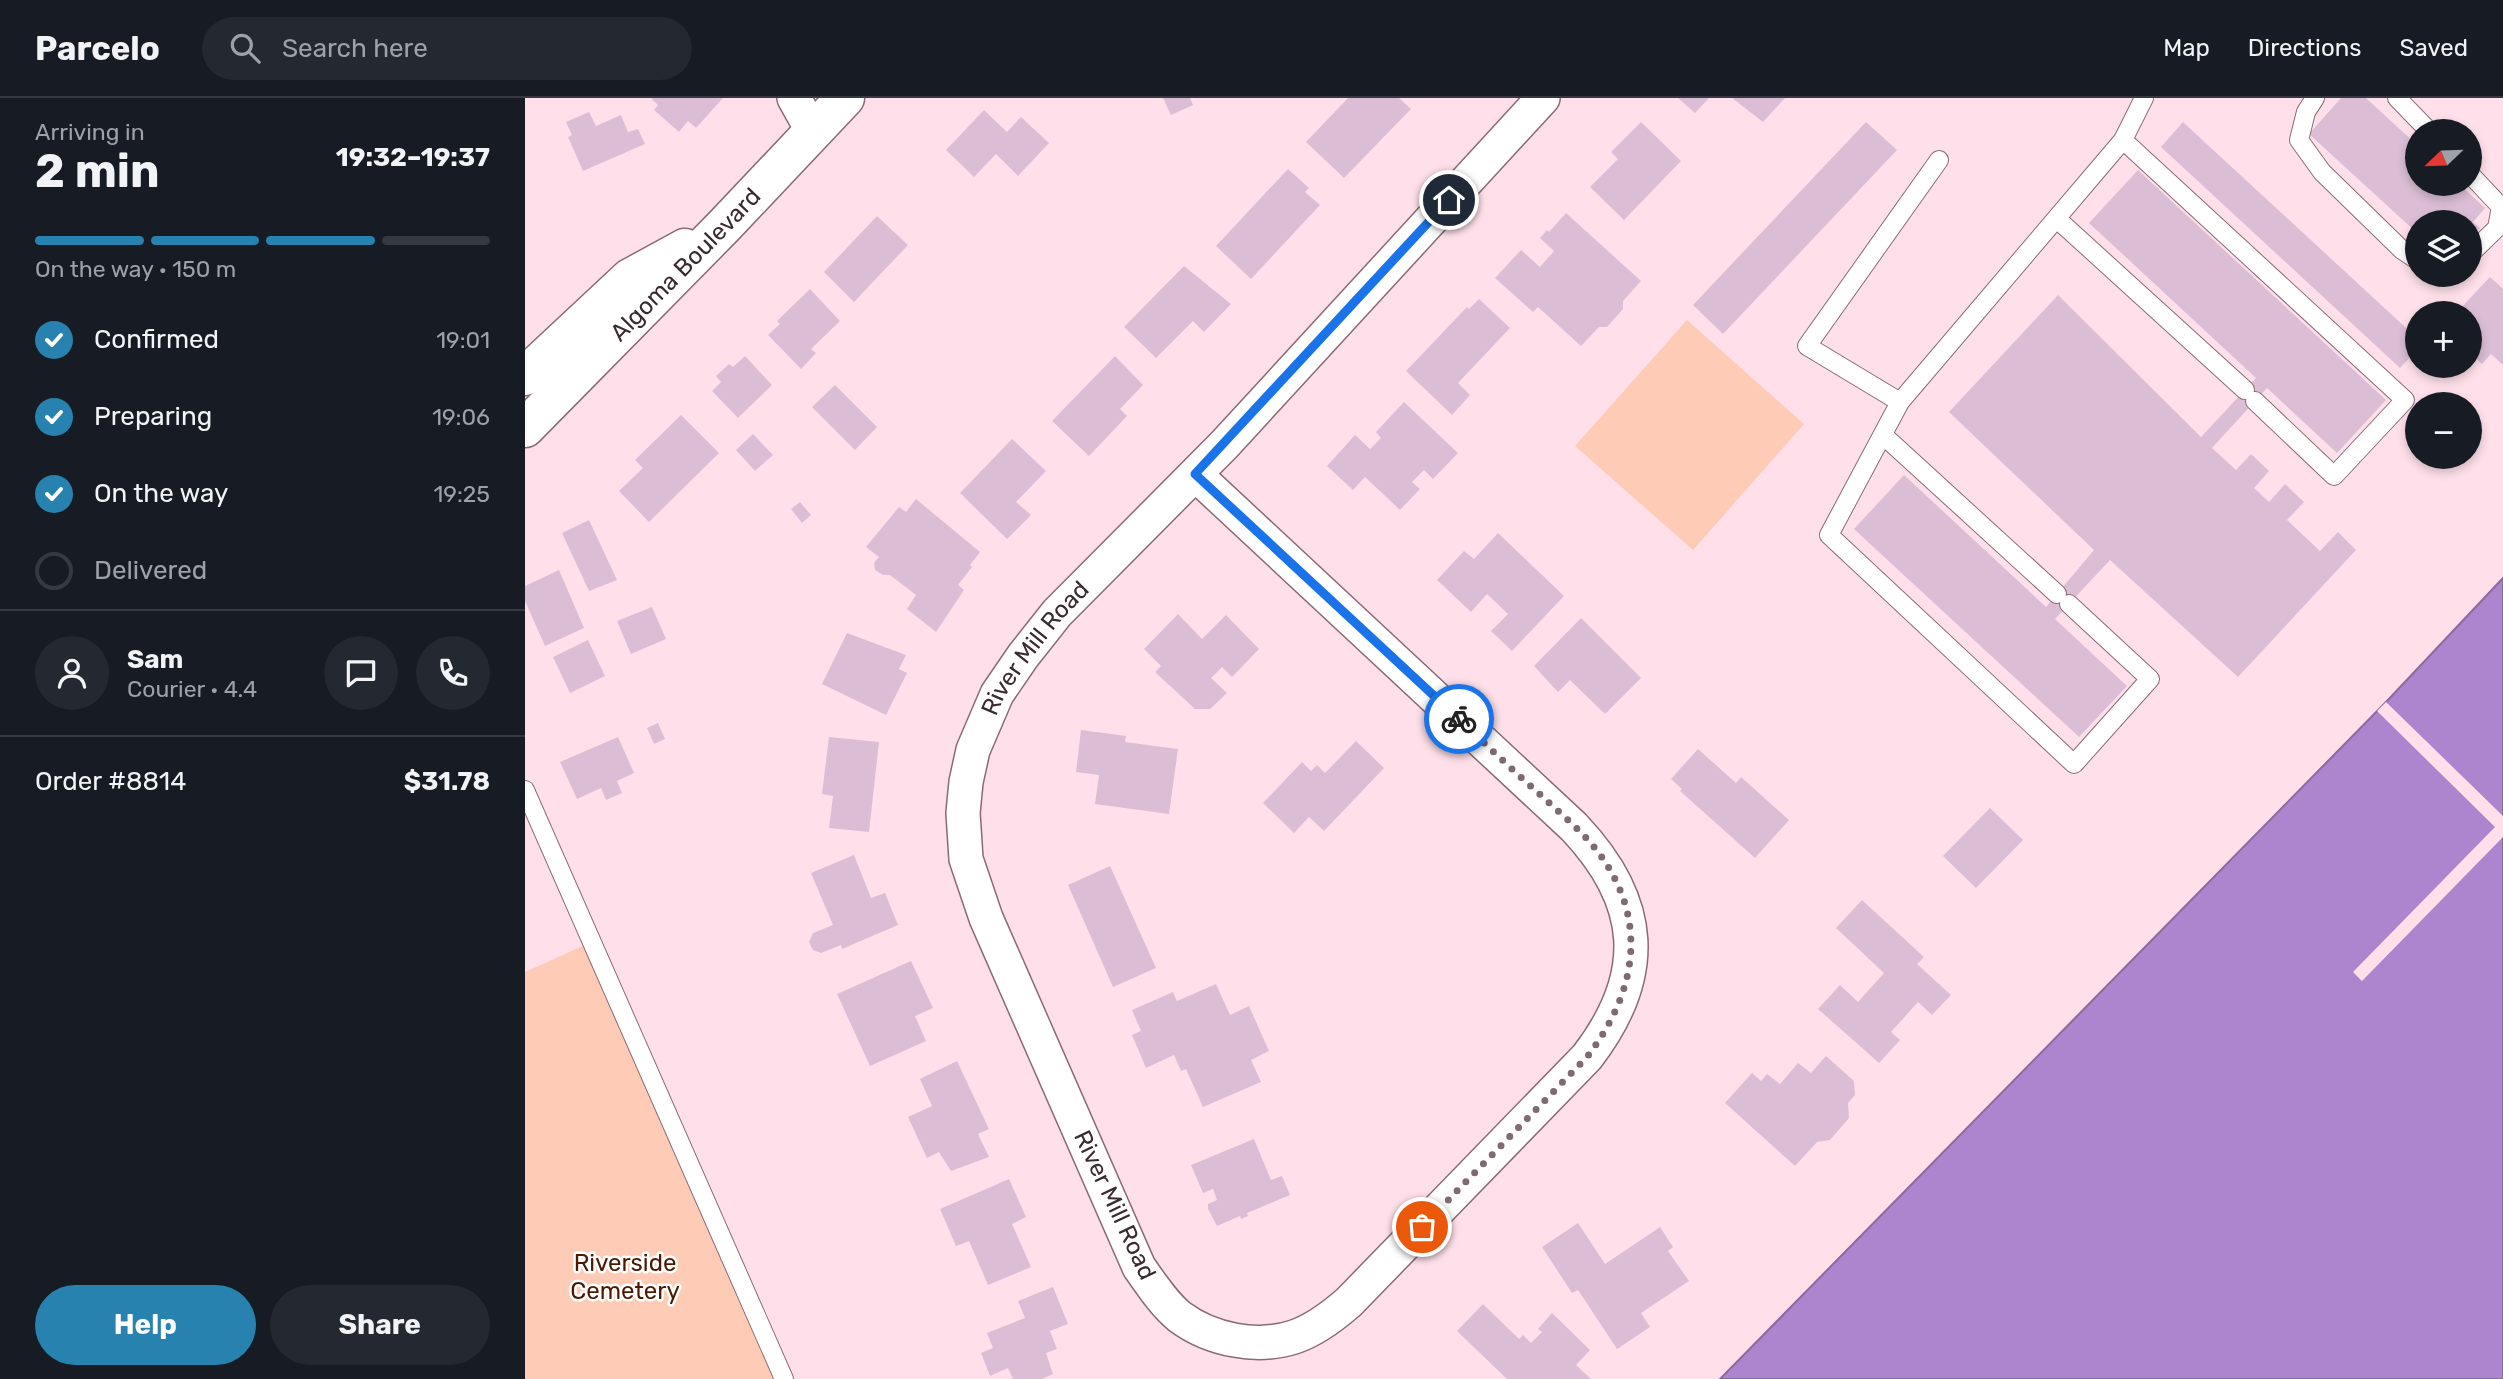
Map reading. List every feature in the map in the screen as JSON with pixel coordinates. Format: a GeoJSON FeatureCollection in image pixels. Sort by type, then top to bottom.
{"type":"FeatureCollection","features":[{"type":"Feature","properties":{"kind":"main road","name":"Algoma Boulevard"},"geometry":{"type":"LineString","coordinates":[[525,428],[724,226],[845,98]]}},
{"type":"Feature","properties":{"kind":"main road"},"geometry":{"type":"LineString","coordinates":[[525,376],[630,278],[724,226]]}},
{"type":"Feature","properties":{"kind":"street"},"geometry":{"type":"LineString","coordinates":[[794,98],[813,132]]}},
{"type":"Feature","properties":{"kind":"street","name":"River Mill Road"},"geometry":{"type":"LineString","coordinates":[[1195,474],[1598,852],[1625,904],[1630,930],[1631,954],[1627,980],[1618,1008],[1605,1034],[1587,1057],[1349,1302],[1318,1326],[1294,1337],[1262,1341],[1235,1341],[1206,1332],[1180,1317],[1139,1267],[986,918],[966,859],[963,835],[966,782],[973,750],[997,694],[1056,613],[1195,474],[1543,98]]}},
{"type":"Feature","properties":{"kind":"lane"},"geometry":{"type":"LineString","coordinates":[[1882,435],[2150,679],[2074,764],[1829,535],[1882,435],[1900,402],[2123,140],[2144,98]]}},
{"type":"Feature","properties":{"kind":"lane"},"geometry":{"type":"LineString","coordinates":[[2315,98],[2305,112],[2299,140],[2322,172],[2405,252]]}},
{"type":"Feature","properties":{"kind":"lane"},"geometry":{"type":"LineString","coordinates":[[2397,98],[2417,119]]}},
{"type":"Feature","properties":{"kind":"lane"},"geometry":{"type":"LineString","coordinates":[[2057,219],[2334,476],[2405,400],[2123,140]]}},
{"type":"Feature","properties":{"kind":"lane"},"geometry":{"type":"LineString","coordinates":[[1900,402],[1807,346],[1939,160]]}},
{"type":"Feature","properties":{"kind":"lane"},"geometry":{"type":"LineString","coordinates":[[2482,187],[2501,207],[2497,228],[2482,242]]}},
{"type":"Feature","properties":{"kind":"lane"},"geometry":{"type":"LineString","coordinates":[[525,790],[784,1379]]}},
{"type":"Feature","properties":{"kind":"green space"},"geometry":{"type":"Polygon","coordinates":[[[1687,320],[1804,424],[1693,550],[1575,446],[1687,320]]]}},
{"type":"Feature","properties":{"kind":"green space","name":"Riverside Cemetery"},"geometry":{"type":"Polygon","coordinates":[[[585,945],[780,1379],[525,1379],[525,972],[585,945]]]}},
{"type":"Feature","properties":{"kind":"shaded area"},"geometry":{"type":"Polygon","coordinates":[[[2503,578],[2503,1379],[1720,1379],[2386,702],[2503,578]]]}},
{"type":"Feature","properties":{"kind":"pier"},"geometry":{"type":"Polygon","coordinates":[[[2386,702],[2503,816],[2503,837],[2362,981],[2353,972],[2495,827],[2377,711],[2386,702]]]}},
{"type":"Feature","properties":{"kind":"building"},"geometry":{"type":"Polygon","coordinates":[[[651,98],[723,98],[696,128],[688,121],[679,132],[654,110],[658,105],[651,98]]]}},
{"type":"Feature","properties":{"kind":"building"},"geometry":{"type":"Polygon","coordinates":[[[1163,98],[1190,98],[1193,105],[1171,115],[1163,98]]]}},
{"type":"Feature","properties":{"kind":"building"},"geometry":{"type":"Polygon","coordinates":[[[1348,98],[1399,98],[1411,109],[1344,178],[1306,142],[1348,98]]]}},
{"type":"Feature","properties":{"kind":"building"},"geometry":{"type":"Polygon","coordinates":[[[1678,98],[1709,98],[1695,113],[1678,98]]]}},
{"type":"Feature","properties":{"kind":"building"},"geometry":{"type":"Polygon","coordinates":[[[1732,98],[1785,98],[1763,122],[1732,98]]]}},
{"type":"Feature","properties":{"kind":"building"},"geometry":{"type":"Polygon","coordinates":[[[2341,98],[2366,98],[2405,134],[2405,196],[2472,196],[2485,208],[2482,212],[2405,210],[2405,222],[2309,134],[2341,98]]]}},
{"type":"Feature","properties":{"kind":"building"},"geometry":{"type":"Polygon","coordinates":[[[984,110],[1007,132],[1021,117],[1049,143],[1018,176],[996,154],[974,177],[946,150],[984,110]]]}},
{"type":"Feature","properties":{"kind":"building"},"geometry":{"type":"Polygon","coordinates":[[[589,112],[596,126],[621,115],[628,132],[638,129],[645,144],[583,171],[568,137],[572,135],[566,122],[589,112]]]}},
{"type":"Feature","properties":{"kind":"building"},"geometry":{"type":"Polygon","coordinates":[[[1641,122],[1681,161],[1624,220],[1590,187],[1618,159],[1611,152],[1641,122]]]}},
{"type":"Feature","properties":{"kind":"building"},"geometry":{"type":"Polygon","coordinates":[[[1866,122],[1897,150],[1723,334],[1693,305],[1866,122]]]}},
{"type":"Feature","properties":{"kind":"building"},"geometry":{"type":"Polygon","coordinates":[[[2183,122],[2405,327],[2405,363],[2400,368],[2161,147],[2183,122]]]}},
{"type":"Feature","properties":{"kind":"building"},"geometry":{"type":"Polygon","coordinates":[[[1288,169],[1309,188],[1305,192],[1320,205],[1251,279],[1216,246],[1288,169]]]}},
{"type":"Feature","properties":{"kind":"building"},"geometry":{"type":"Polygon","coordinates":[[[2138,170],[2386,400],[2337,453],[2267,388],[2212,448],[2236,470],[2251,454],[2269,471],[2254,488],[2269,502],[2285,484],[2304,502],[2287,520],[2320,551],[2338,532],[2356,550],[2238,677],[2110,560],[2055,619],[2127,686],[2079,737],[1854,529],[1904,475],[2046,607],[2094,550],[1949,412],[2058,295],[2201,437],[2256,378],[2089,223],[2138,170]]]}},
{"type":"Feature","properties":{"kind":"building"},"geometry":{"type":"Polygon","coordinates":[[[1566,213],[1641,281],[1623,301],[1623,309],[1607,327],[1599,327],[1581,346],[1538,307],[1533,312],[1495,278],[1521,250],[1540,267],[1554,251],[1540,238],[1566,213]]]}},
{"type":"Feature","properties":{"kind":"building"},"geometry":{"type":"Polygon","coordinates":[[[877,216],[908,245],[854,302],[824,272],[877,216]]]}},
{"type":"Feature","properties":{"kind":"building"},"geometry":{"type":"Polygon","coordinates":[[[1184,266],[1231,304],[1204,332],[1193,321],[1156,358],[1124,327],[1184,266]]]}},
{"type":"Feature","properties":{"kind":"building"},"geometry":{"type":"Polygon","coordinates":[[[2490,277],[2503,289],[2503,365],[2491,354],[2482,364],[2482,301],[2467,301],[2490,277]]]}},
{"type":"Feature","properties":{"kind":"building"},"geometry":{"type":"Polygon","coordinates":[[[810,289],[840,321],[811,349],[816,353],[801,369],[768,335],[780,324],[777,321],[810,289]]]}},
{"type":"Feature","properties":{"kind":"building"},"geometry":{"type":"Polygon","coordinates":[[[1479,299],[1510,328],[1458,383],[1470,395],[1452,415],[1406,371],[1467,307],[1469,309],[1479,299]]]}},
{"type":"Feature","properties":{"kind":"building"},"geometry":{"type":"Polygon","coordinates":[[[745,356],[772,385],[738,418],[712,391],[721,382],[716,376],[729,364],[733,367],[745,356]]]}},
{"type":"Feature","properties":{"kind":"building"},"geometry":{"type":"Polygon","coordinates":[[[1115,356],[1143,385],[1120,409],[1127,416],[1089,456],[1052,421],[1115,356]]]}},
{"type":"Feature","properties":{"kind":"building"},"geometry":{"type":"Polygon","coordinates":[[[835,385],[877,427],[855,450],[812,407],[835,385]]]}},
{"type":"Feature","properties":{"kind":"building"},"geometry":{"type":"Polygon","coordinates":[[[1404,402],[1458,453],[1433,479],[1424,470],[1412,482],[1420,489],[1400,510],[1365,477],[1353,490],[1327,466],[1355,435],[1370,449],[1381,438],[1376,432],[1404,402]]]}},
{"type":"Feature","properties":{"kind":"building"},"geometry":{"type":"Polygon","coordinates":[[[681,415],[719,453],[649,522],[619,491],[643,468],[635,460],[681,415]]]}},
{"type":"Feature","properties":{"kind":"building"},"geometry":{"type":"Polygon","coordinates":[[[753,434],[773,455],[755,471],[736,450],[753,434]]]}},
{"type":"Feature","properties":{"kind":"building"},"geometry":{"type":"Polygon","coordinates":[[[1012,439],[1046,471],[1016,502],[1031,515],[1007,539],[960,493],[1012,439]]]}},
{"type":"Feature","properties":{"kind":"building"},"geometry":{"type":"Polygon","coordinates":[[[916,499],[980,552],[958,585],[964,590],[936,632],[907,609],[916,595],[890,575],[883,575],[875,570],[874,563],[879,557],[866,547],[899,507],[906,512],[916,499]]]}},
{"type":"Feature","properties":{"kind":"building"},"geometry":{"type":"Polygon","coordinates":[[[800,502],[811,515],[802,523],[791,509],[800,502]]]}},
{"type":"Feature","properties":{"kind":"building"},"geometry":{"type":"Polygon","coordinates":[[[589,520],[617,580],[589,591],[562,533],[589,520]]]}},
{"type":"Feature","properties":{"kind":"building"},"geometry":{"type":"Polygon","coordinates":[[[1498,533],[1564,596],[1512,651],[1491,631],[1508,614],[1487,594],[1471,612],[1437,580],[1464,551],[1474,559],[1498,533]]]}},
{"type":"Feature","properties":{"kind":"building"},"geometry":{"type":"Polygon","coordinates":[[[559,570],[584,628],[545,646],[525,601],[525,586],[559,570]]]}},
{"type":"Feature","properties":{"kind":"building"},"geometry":{"type":"Polygon","coordinates":[[[652,607],[666,639],[631,654],[617,621],[652,607]]]}},
{"type":"Feature","properties":{"kind":"building"},"geometry":{"type":"Polygon","coordinates":[[[1178,614],[1202,639],[1226,615],[1259,649],[1232,677],[1222,667],[1211,678],[1227,693],[1210,709],[1195,709],[1155,672],[1161,666],[1144,649],[1178,614]]]}},
{"type":"Feature","properties":{"kind":"building"},"geometry":{"type":"Polygon","coordinates":[[[1581,618],[1641,678],[1605,714],[1570,680],[1558,692],[1534,666],[1581,618]]]}},
{"type":"Feature","properties":{"kind":"building"},"geometry":{"type":"Polygon","coordinates":[[[847,633],[906,655],[899,669],[907,673],[886,715],[822,684],[847,633]]]}},
{"type":"Feature","properties":{"kind":"building"},"geometry":{"type":"Polygon","coordinates":[[[588,640],[605,676],[570,693],[553,657],[588,640]]]}},
{"type":"Feature","properties":{"kind":"building"},"geometry":{"type":"Polygon","coordinates":[[[658,723],[665,739],[654,744],[647,728],[658,723]]]}},
{"type":"Feature","properties":{"kind":"building"},"geometry":{"type":"Polygon","coordinates":[[[1081,730],[1126,736],[1125,742],[1178,749],[1169,814],[1095,804],[1099,775],[1076,772],[1081,730]]]}},
{"type":"Feature","properties":{"kind":"building"},"geometry":{"type":"Polygon","coordinates":[[[618,737],[634,773],[617,781],[622,793],[606,800],[601,788],[577,799],[560,762],[618,737]]]}},
{"type":"Feature","properties":{"kind":"building"},"geometry":{"type":"Polygon","coordinates":[[[829,737],[879,742],[869,832],[829,828],[833,796],[822,794],[829,737]]]}},
{"type":"Feature","properties":{"kind":"building"},"geometry":{"type":"Polygon","coordinates":[[[1356,741],[1384,768],[1324,831],[1309,817],[1294,833],[1263,803],[1302,762],[1311,771],[1317,765],[1325,773],[1356,741]]]}},
{"type":"Feature","properties":{"kind":"building"},"geometry":{"type":"Polygon","coordinates":[[[1698,749],[1736,783],[1741,777],[1789,820],[1755,858],[1680,791],[1682,789],[1671,779],[1698,749]]]}},
{"type":"Feature","properties":{"kind":"building"},"geometry":{"type":"Polygon","coordinates":[[[1990,808],[2023,840],[1976,888],[1943,856],[1990,808]]]}},
{"type":"Feature","properties":{"kind":"building"},"geometry":{"type":"Polygon","coordinates":[[[854,855],[871,898],[885,893],[898,925],[842,949],[841,945],[821,953],[813,950],[809,942],[813,933],[833,925],[811,873],[854,855]]]}},
{"type":"Feature","properties":{"kind":"building"},"geometry":{"type":"Polygon","coordinates":[[[1110,866],[1156,968],[1113,987],[1068,885],[1110,866]]]}},
{"type":"Feature","properties":{"kind":"building"},"geometry":{"type":"Polygon","coordinates":[[[1862,900],[1924,957],[1917,964],[1951,995],[1932,1015],[1918,1002],[1891,1032],[1900,1040],[1879,1063],[1818,1009],[1840,985],[1858,1002],[1884,973],[1836,928],[1862,900]]]}},
{"type":"Feature","properties":{"kind":"building"},"geometry":{"type":"Polygon","coordinates":[[[911,961],[933,1008],[915,1016],[926,1041],[870,1066],[837,994],[911,961]]]}},
{"type":"Feature","properties":{"kind":"building"},"geometry":{"type":"Polygon","coordinates":[[[1216,984],[1230,1015],[1249,1006],[1269,1051],[1251,1060],[1261,1082],[1203,1107],[1186,1069],[1181,1071],[1174,1055],[1146,1068],[1132,1035],[1141,1031],[1132,1010],[1173,992],[1177,1001],[1216,984]]]}},
{"type":"Feature","properties":{"kind":"building"},"geometry":{"type":"Polygon","coordinates":[[[1826,1056],[1854,1081],[1855,1095],[1848,1103],[1849,1118],[1830,1140],[1817,1142],[1795,1166],[1725,1103],[1752,1073],[1761,1081],[1767,1074],[1780,1084],[1798,1063],[1811,1073],[1826,1056]]]}},
{"type":"Feature","properties":{"kind":"building"},"geometry":{"type":"Polygon","coordinates":[[[957,1061],[989,1129],[978,1134],[989,1157],[951,1171],[939,1152],[927,1158],[908,1117],[932,1106],[920,1079],[957,1061]]]}},
{"type":"Feature","properties":{"kind":"building"},"geometry":{"type":"Polygon","coordinates":[[[1254,1139],[1271,1180],[1282,1176],[1290,1195],[1247,1213],[1248,1216],[1241,1219],[1240,1216],[1217,1226],[1208,1209],[1208,1204],[1217,1200],[1213,1189],[1203,1193],[1191,1165],[1254,1139]]]}},
{"type":"Feature","properties":{"kind":"building"},"geometry":{"type":"Polygon","coordinates":[[[1009,1179],[1026,1217],[1012,1224],[1031,1267],[988,1285],[969,1241],[956,1246],[940,1209],[1009,1179]]]}},
{"type":"Feature","properties":{"kind":"building"},"geometry":{"type":"Polygon","coordinates":[[[1578,1223],[1605,1264],[1660,1227],[1673,1247],[1668,1251],[1689,1281],[1641,1313],[1650,1327],[1617,1349],[1578,1290],[1572,1293],[1542,1247],[1578,1223]]]}},
{"type":"Feature","properties":{"kind":"building"},"geometry":{"type":"Polygon","coordinates":[[[1053,1287],[1068,1324],[1050,1331],[1057,1349],[1046,1353],[1053,1374],[1042,1379],[1013,1379],[1008,1368],[990,1376],[981,1353],[993,1348],[987,1333],[1025,1318],[1018,1301],[1053,1287]]]}},
{"type":"Feature","properties":{"kind":"building"},"geometry":{"type":"Polygon","coordinates":[[[1483,1304],[1519,1339],[1523,1335],[1531,1343],[1542,1332],[1538,1329],[1552,1313],[1590,1350],[1576,1365],[1591,1379],[1507,1379],[1457,1331],[1483,1304]]]}},
{"type":"Feature","properties":{"kind":"way so far"},"geometry":{"type":"LineString","coordinates":[[1422,1227],[1587,1057],[1605,1034],[1618,1008],[1627,980],[1631,954],[1625,904],[1598,852],[1459,719]]}},
{"type":"Feature","properties":{"kind":"route"},"geometry":{"type":"LineString","coordinates":[[1449,200],[1195,474],[1459,719]]}}]}
